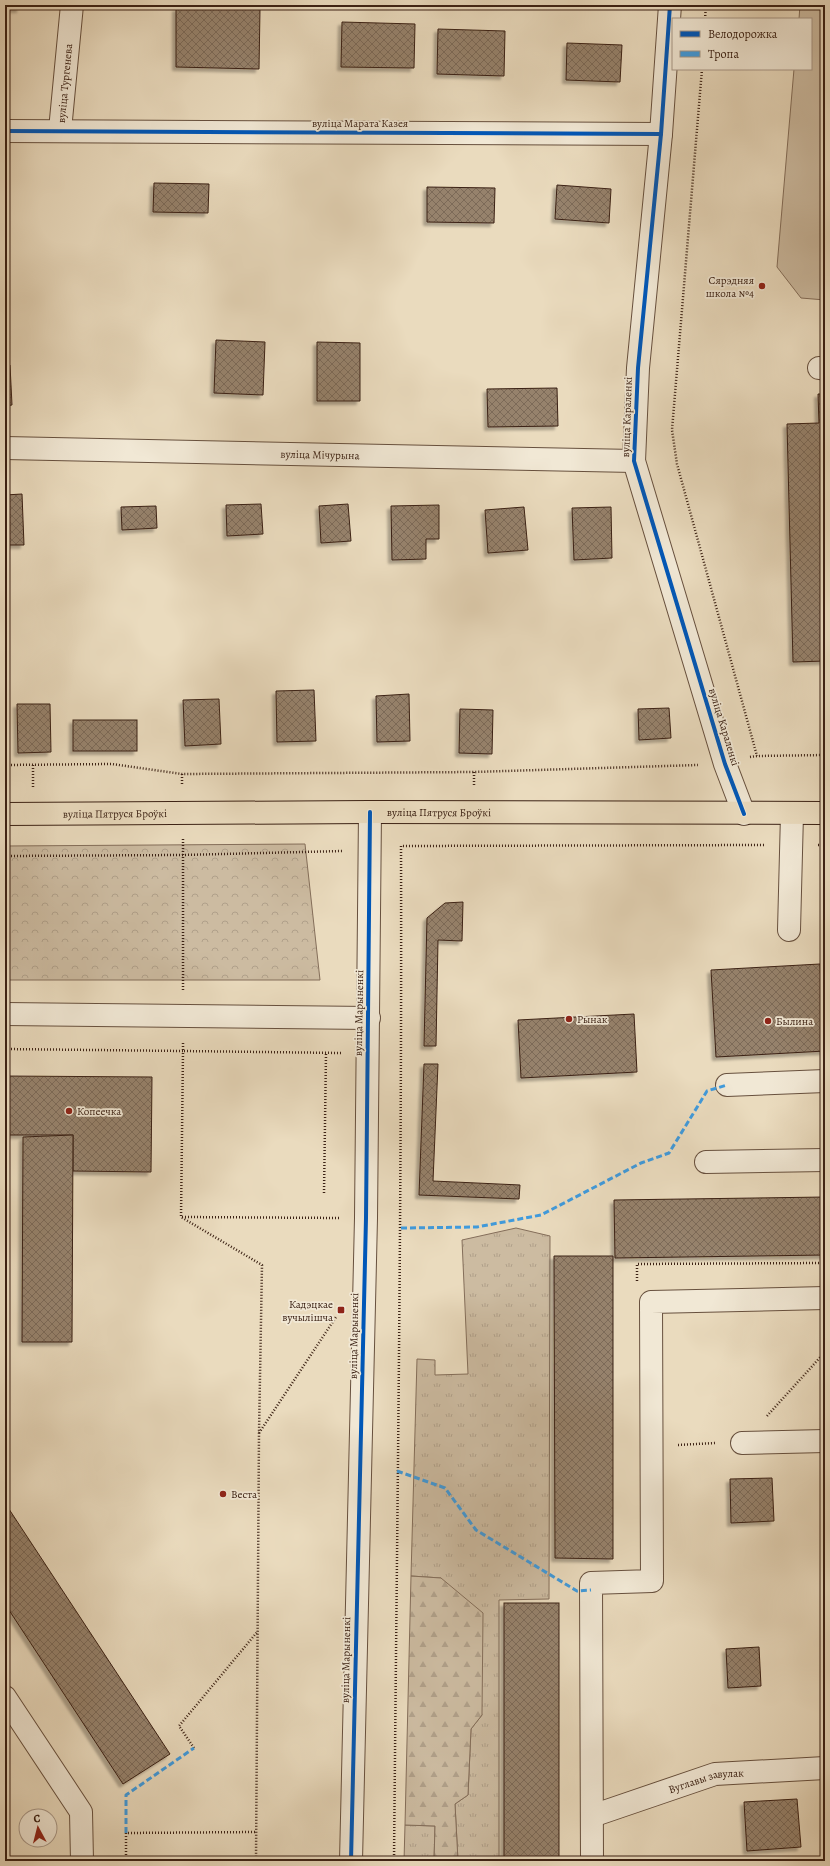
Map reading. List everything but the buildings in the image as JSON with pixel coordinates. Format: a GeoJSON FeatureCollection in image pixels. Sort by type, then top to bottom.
{"type":"FeatureCollection","features":[{"type":"Feature","properties":{"kind":"main road","name":"вуліца Пятруся Броўкі"},"geometry":{"type":"LineString","coordinates":[[5,814],[370,812],[825,813]]}},
{"type":"Feature","properties":{"kind":"street","name":"вуліца Тургенева"},"geometry":{"type":"LineString","coordinates":[[5,131],[60,130],[72,5]]}},
{"type":"Feature","properties":{"kind":"street","name":"вуліца Караленкі"},"geometry":{"type":"LineString","coordinates":[[670,5],[661,134],[638,368],[634,461],[725,764],[744,814]]}},
{"type":"Feature","properties":{"kind":"street","name":"вуліца Марата Казея"},"geometry":{"type":"LineString","coordinates":[[60,130],[661,134]]}},
{"type":"Feature","properties":{"kind":"street","name":"вуліца Мічурына"},"geometry":{"type":"LineString","coordinates":[[5,448],[634,461]]}},
{"type":"Feature","properties":{"kind":"street","name":"вуліца Марыненкі"},"geometry":{"type":"LineString","coordinates":[[351,1861],[366,1218],[370,812]]}},
{"type":"Feature","properties":{"kind":"street"},"geometry":{"type":"LineString","coordinates":[[789,930],[792,814]]}},
{"type":"Feature","properties":{"kind":"street"},"geometry":{"type":"LineString","coordinates":[[5,1014],[368,1018]]}},
{"type":"Feature","properties":{"kind":"street"},"geometry":{"type":"LineString","coordinates":[[727,1085],[825,1081]]}},
{"type":"Feature","properties":{"kind":"street"},"geometry":{"type":"LineString","coordinates":[[706,1162],[825,1160]]}},
{"type":"Feature","properties":{"kind":"street"},"geometry":{"type":"LineString","coordinates":[[592,1861],[591,1583],[652,1581],[651,1302],[825,1298]]}},
{"type":"Feature","properties":{"kind":"street"},"geometry":{"type":"LineString","coordinates":[[742,1443],[825,1441]]}},
{"type":"Feature","properties":{"kind":"street"},"geometry":{"type":"LineString","coordinates":[[5,1697],[81,1812],[82,1861]]}},
{"type":"Feature","properties":{"kind":"street","name":"Вуглавы завулак"},"geometry":{"type":"LineString","coordinates":[[592,1816],[715,1774],[825,1768]]}},
{"type":"Feature","properties":{"kind":"path"},"geometry":{"type":"LineString","coordinates":[[705,18],[706,5]]}},
{"type":"Feature","properties":{"kind":"path"},"geometry":{"type":"LineString","coordinates":[[702,70],[672,430],[677,464],[757,756]]}},
{"type":"Feature","properties":{"kind":"path"},"geometry":{"type":"LineString","coordinates":[[5,765],[112,764],[182,774],[474,772],[725,764],[757,756],[825,755]]}},
{"type":"Feature","properties":{"kind":"path"},"geometry":{"type":"LineString","coordinates":[[181,1217],[183,1051],[182,774]]}},
{"type":"Feature","properties":{"kind":"path"},"geometry":{"type":"LineString","coordinates":[[5,856],[183,855],[370,851],[401,846],[825,845]]}},
{"type":"Feature","properties":{"kind":"path"},"geometry":{"type":"LineString","coordinates":[[394,1861],[402,1054],[401,846]]}},
{"type":"Feature","properties":{"kind":"path"},"geometry":{"type":"LineString","coordinates":[[5,1049],[402,1054]]}},
{"type":"Feature","properties":{"kind":"path"},"geometry":{"type":"LineString","coordinates":[[324,1193],[326,1053]]}},
{"type":"Feature","properties":{"kind":"path"},"geometry":{"type":"LineString","coordinates":[[181,1217],[366,1218]]}},
{"type":"Feature","properties":{"kind":"path"},"geometry":{"type":"LineString","coordinates":[[181,1217],[262,1265],[259,1433],[256,1861]]}},
{"type":"Feature","properties":{"kind":"path"},"geometry":{"type":"LineString","coordinates":[[259,1433],[336,1316]]}},
{"type":"Feature","properties":{"kind":"path"},"geometry":{"type":"LineString","coordinates":[[194,1748],[180,1726],[258,1630]]}},
{"type":"Feature","properties":{"kind":"path"},"geometry":{"type":"LineString","coordinates":[[126,1861],[126,1833],[256,1832]]}},
{"type":"Feature","properties":{"kind":"green space"},"geometry":{"type":"Polygon","coordinates":[[[800,5],[825,5],[825,300],[801,298],[777,267],[794,70],[812,70],[812,18],[799,18],[800,5]]]}},
{"type":"Feature","properties":{"kind":"green space"},"geometry":{"type":"Polygon","coordinates":[[[305,844],[320,980],[5,980],[5,846],[305,844]]]}},
{"type":"Feature","properties":{"kind":"green space"},"geometry":{"type":"Polygon","coordinates":[[[516,1228],[550,1236],[549,1599],[499,1600],[499,1861],[458,1861],[455,1804],[468,1795],[471,1729],[482,1715],[441,1578],[411,1576],[417,1359],[435,1360],[435,1375],[468,1374],[462,1240],[516,1228]]]}},
{"type":"Feature","properties":{"kind":"green space"},"geometry":{"type":"Polygon","coordinates":[[[411,1576],[441,1578],[483,1613],[482,1715],[471,1729],[468,1795],[455,1804],[458,1861],[434,1861],[435,1826],[405,1825],[411,1576]]]}},
{"type":"Feature","properties":{"kind":"green space"},"geometry":{"type":"Polygon","coordinates":[[[405,1825],[435,1826],[434,1861],[404,1861],[405,1825]]]}},
{"type":"Feature","properties":{"kind":"marked path"},"geometry":{"type":"LineString","coordinates":[[401,1228],[477,1227],[541,1215],[641,1163],[669,1153],[707,1091],[727,1085]]}},
{"type":"Feature","properties":{"kind":"marked path"},"geometry":{"type":"LineString","coordinates":[[397,1471],[445,1488],[476,1530],[577,1591],[591,1590]]}},
{"type":"Feature","properties":{"kind":"marked path"},"geometry":{"type":"LineString","coordinates":[[126,1833],[126,1795],[194,1748]]}},
{"type":"Feature","properties":{"kind":"cycle path"},"geometry":{"type":"LineString","coordinates":[[670,5],[661,134],[638,368],[634,461],[725,764],[744,814]]}},
{"type":"Feature","properties":{"kind":"cycle path"},"geometry":{"type":"LineString","coordinates":[[5,131],[661,134]]}},
{"type":"Feature","properties":{"kind":"cycle path"},"geometry":{"type":"LineString","coordinates":[[351,1861],[366,1218],[370,812]]}},
{"type":"Feature","properties":{"kind":"place","name":"Сярэдняя школа №4"},"geometry":{"type":"Point","coordinates":[762,286]}},
{"type":"Feature","properties":{"kind":"place","name":"Рынак"},"geometry":{"type":"Point","coordinates":[569,1019]}},
{"type":"Feature","properties":{"kind":"place","name":"Былина"},"geometry":{"type":"Point","coordinates":[768,1021]}},
{"type":"Feature","properties":{"kind":"place","name":"Копеечка"},"geometry":{"type":"Point","coordinates":[69,1111]}},
{"type":"Feature","properties":{"kind":"place","name":"Кадэцкае вучылішча"},"geometry":{"type":"Point","coordinates":[341,1310]}},
{"type":"Feature","properties":{"kind":"place","name":"Веста"},"geometry":{"type":"Point","coordinates":[223,1494]}}]}
